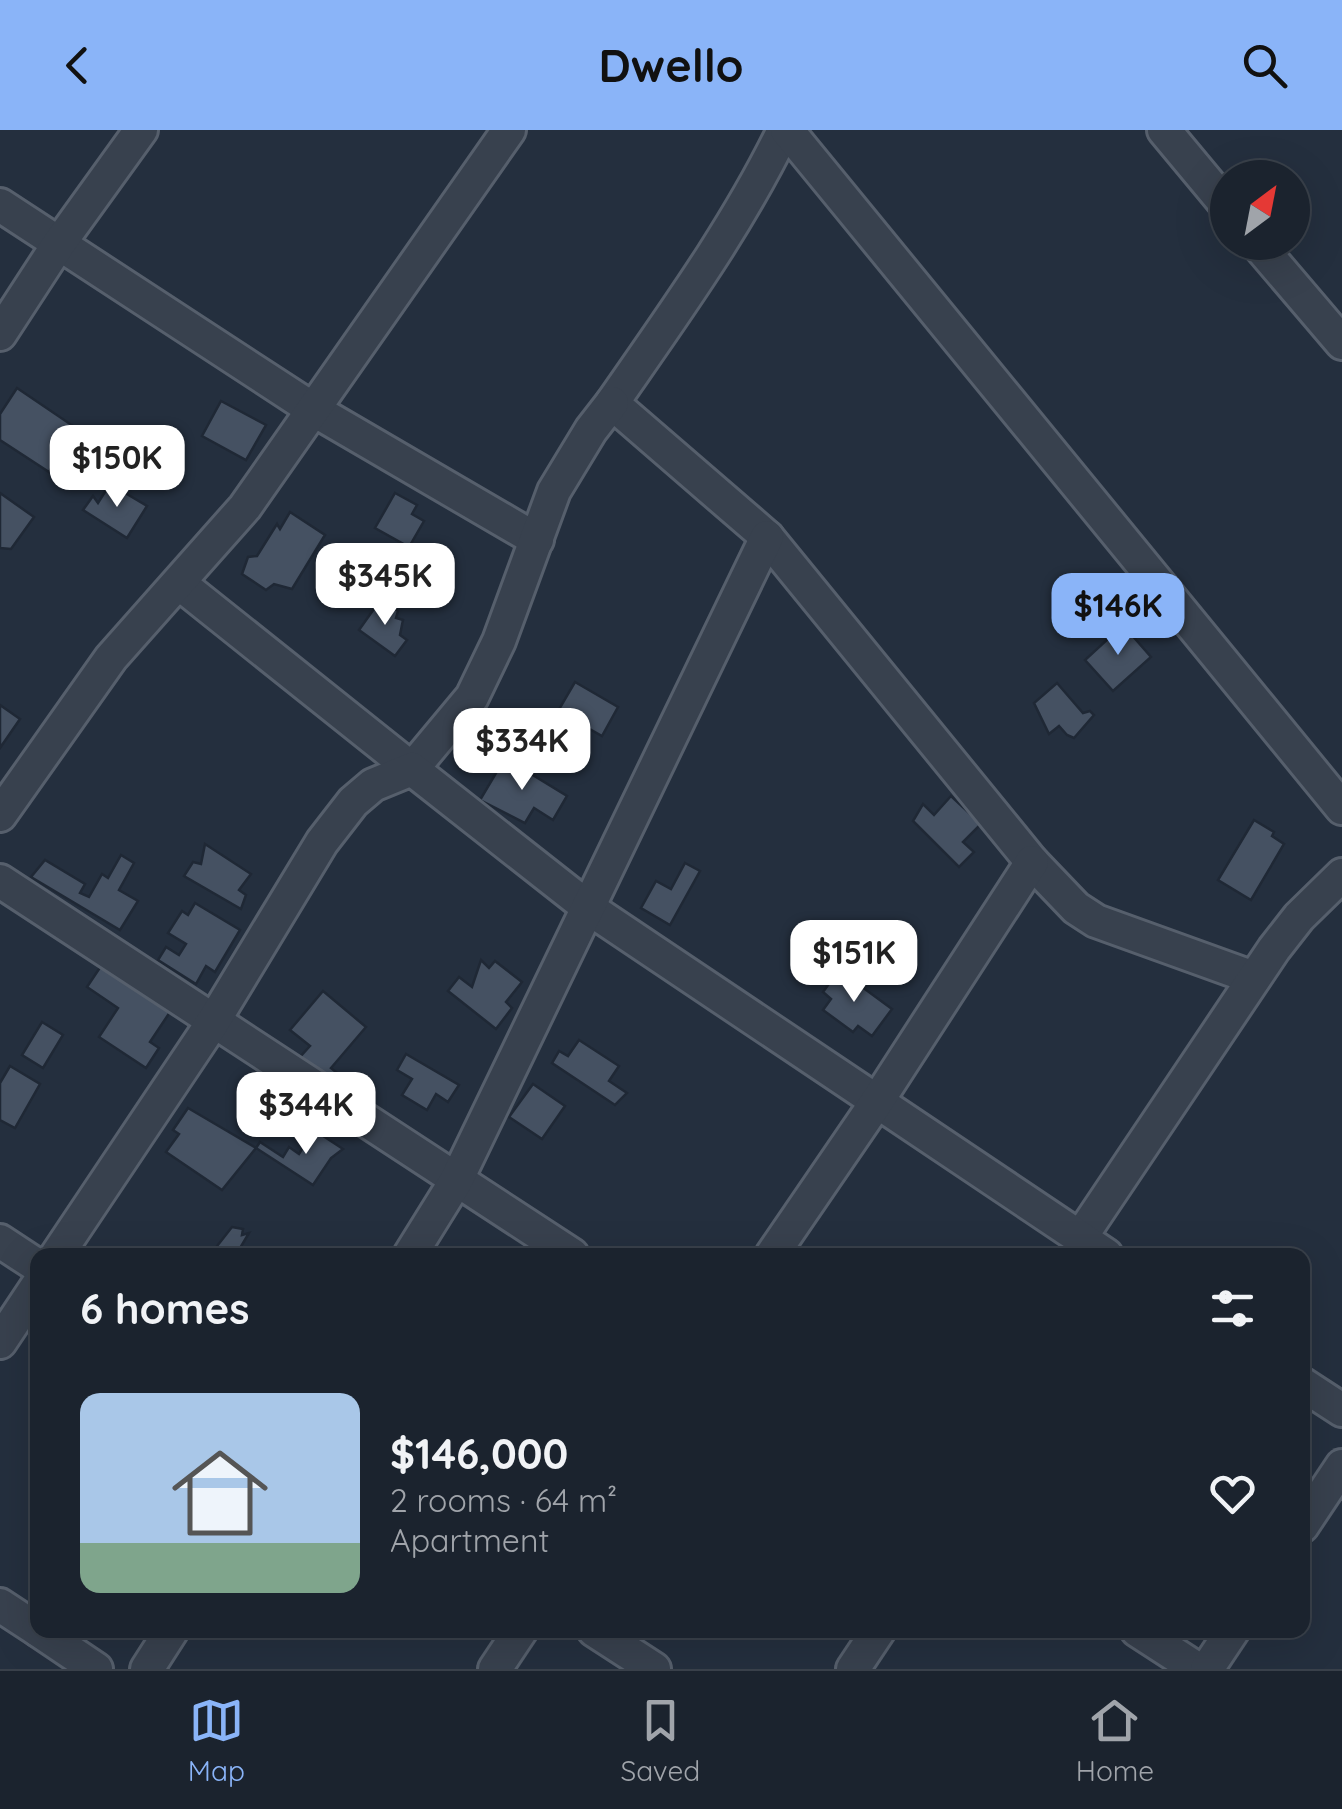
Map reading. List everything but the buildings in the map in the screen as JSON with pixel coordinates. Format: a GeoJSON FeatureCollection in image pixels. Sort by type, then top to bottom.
{"type":"FeatureCollection","features":[{"type":"Feature","properties":{"kind":"street"},"geometry":{"type":"LineString","coordinates":[[0,334],[140,130]]}},
{"type":"Feature","properties":{"kind":"street"},"geometry":{"type":"LineString","coordinates":[[0,815],[111,658],[245,508],[509,130]]}},
{"type":"Feature","properties":{"kind":"street"},"geometry":{"type":"LineString","coordinates":[[62,1248],[213,1022],[322,842],[353,802],[373,785],[412,769],[472,697],[499,642],[554,491],[721,240],[786,130],[1342,808]]}},
{"type":"Feature","properties":{"kind":"street"},"geometry":{"type":"LineString","coordinates":[[1164,130],[1210,185]]}},
{"type":"Feature","properties":{"kind":"street"},"geometry":{"type":"LineString","coordinates":[[0,205],[314,410],[537,540]]}},
{"type":"Feature","properties":{"kind":"street"},"geometry":{"type":"LineString","coordinates":[[1271,260],[1342,343]]}},
{"type":"Feature","properties":{"kind":"street"},"geometry":{"type":"LineString","coordinates":[[612,404],[767,538],[1032,862],[1076,908],[1096,921],[1254,978]]}},
{"type":"Feature","properties":{"kind":"street"},"geometry":{"type":"LineString","coordinates":[[414,1248],[456,1181],[767,538]]}},
{"type":"Feature","properties":{"kind":"street"},"geometry":{"type":"LineString","coordinates":[[180,583],[590,909],[1093,1246],[1254,978],[1299,917],[1342,875]]}},
{"type":"Feature","properties":{"kind":"street"},"geometry":{"type":"LineString","coordinates":[[777,1248],[1032,862]]}},
{"type":"Feature","properties":{"kind":"street"},"geometry":{"type":"LineString","coordinates":[[0,881],[561,1248]]}},
{"type":"Feature","properties":{"kind":"street"},"geometry":{"type":"LineString","coordinates":[[0,1241],[30,1261]]}},
{"type":"Feature","properties":{"kind":"street"},"geometry":{"type":"LineString","coordinates":[[0,1342],[30,1297]]}},
{"type":"Feature","properties":{"kind":"street"},"geometry":{"type":"LineString","coordinates":[[1310,1389],[1342,1410]]}},
{"type":"Feature","properties":{"kind":"street"},"geometry":{"type":"LineString","coordinates":[[1310,1514],[1342,1466]]}},
{"type":"Feature","properties":{"kind":"street"},"geometry":{"type":"LineString","coordinates":[[0,1605],[30,1625]]}},
{"type":"Feature","properties":{"kind":"street"},"geometry":{"type":"LineString","coordinates":[[50,1638],[96,1669]]}},
{"type":"Feature","properties":{"kind":"street"},"geometry":{"type":"LineString","coordinates":[[148,1669],[167,1638]]}},
{"type":"Feature","properties":{"kind":"street"},"geometry":{"type":"LineString","coordinates":[[496,1669],[516,1638]]}},
{"type":"Feature","properties":{"kind":"street"},"geometry":{"type":"LineString","coordinates":[[606,1638],[654,1669]]}},
{"type":"Feature","properties":{"kind":"street"},"geometry":{"type":"LineString","coordinates":[[854,1669],[875,1638]]}},
{"type":"Feature","properties":{"kind":"street"},"geometry":{"type":"LineString","coordinates":[[1149,1638],[1197,1669]]}},
{"type":"Feature","properties":{"kind":"street"},"geometry":{"type":"LineString","coordinates":[[1207,1669],[1228,1638]]}}]}
